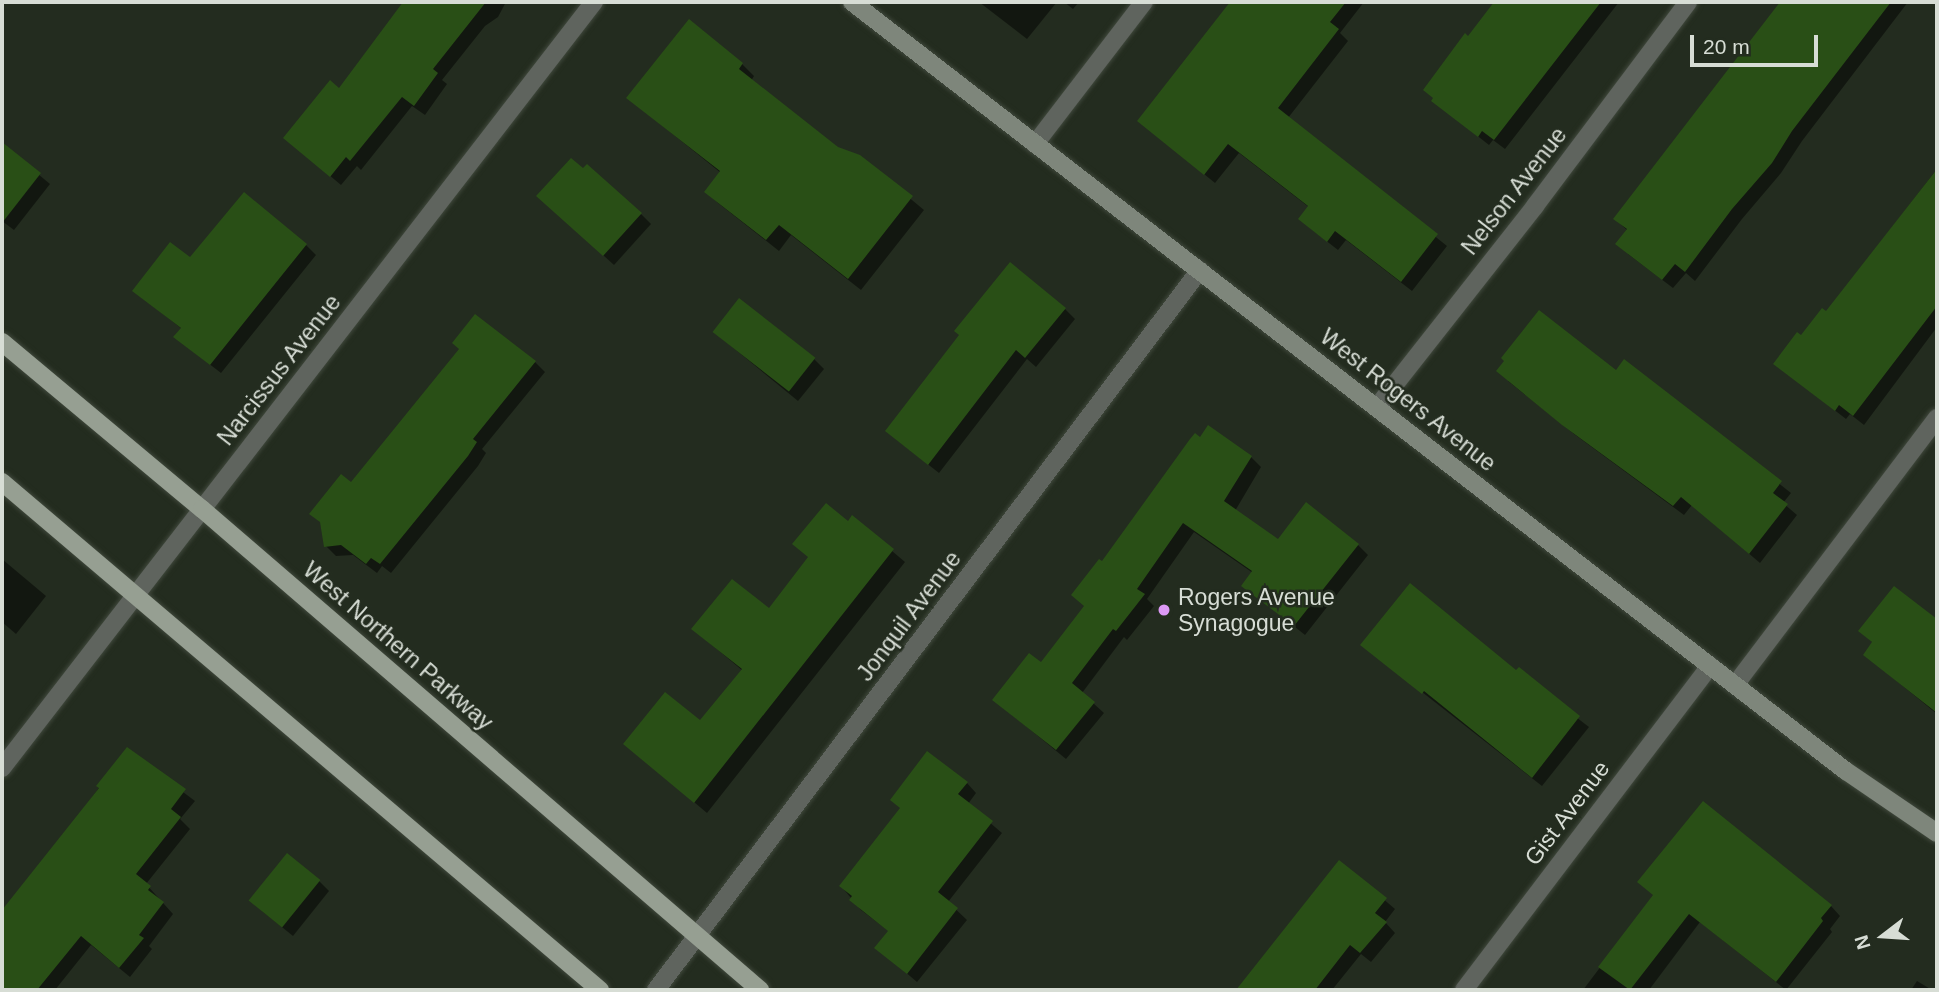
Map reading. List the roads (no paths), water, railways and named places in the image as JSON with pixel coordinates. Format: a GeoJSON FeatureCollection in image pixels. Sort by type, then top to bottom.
{"type":"FeatureCollection","features":[{"type":"Feature","properties":{"kind":"main road","name":"West Northern Parkway"},"geometry":{"type":"LineString","coordinates":[[2,342],[202,509],[760,990]]}},
{"type":"Feature","properties":{"kind":"main road"},"geometry":{"type":"LineString","coordinates":[[2,482],[600,990]]}},
{"type":"Feature","properties":{"kind":"street","name":"Narcissus Avenue"},"geometry":{"type":"LineString","coordinates":[[2,768],[594,2]]}},
{"type":"Feature","properties":{"kind":"street","name":"West Rogers Avenue"},"geometry":{"type":"LineString","coordinates":[[852,2],[1846,771],[1937,833]]}},
{"type":"Feature","properties":{"kind":"street"},"geometry":{"type":"LineString","coordinates":[[1035,144],[1144,2]]}},
{"type":"Feature","properties":{"kind":"street","name":"Nelson Avenue"},"geometry":{"type":"LineString","coordinates":[[1377,407],[1535,206],[1688,2]]}},
{"type":"Feature","properties":{"kind":"street","name":"Jonquil Avenue"},"geometry":{"type":"LineString","coordinates":[[656,990],[1200,270]]}},
{"type":"Feature","properties":{"kind":"street"},"geometry":{"type":"LineString","coordinates":[[1735,685],[1937,418]]}},
{"type":"Feature","properties":{"kind":"street","name":"Gist Avenue"},"geometry":{"type":"LineString","coordinates":[[1464,990],[1710,666]]}},
{"type":"Feature","properties":{"kind":"place","name":"Rogers Avenue Synagogue"},"geometry":{"type":"Point","coordinates":[1164,610]}}]}
